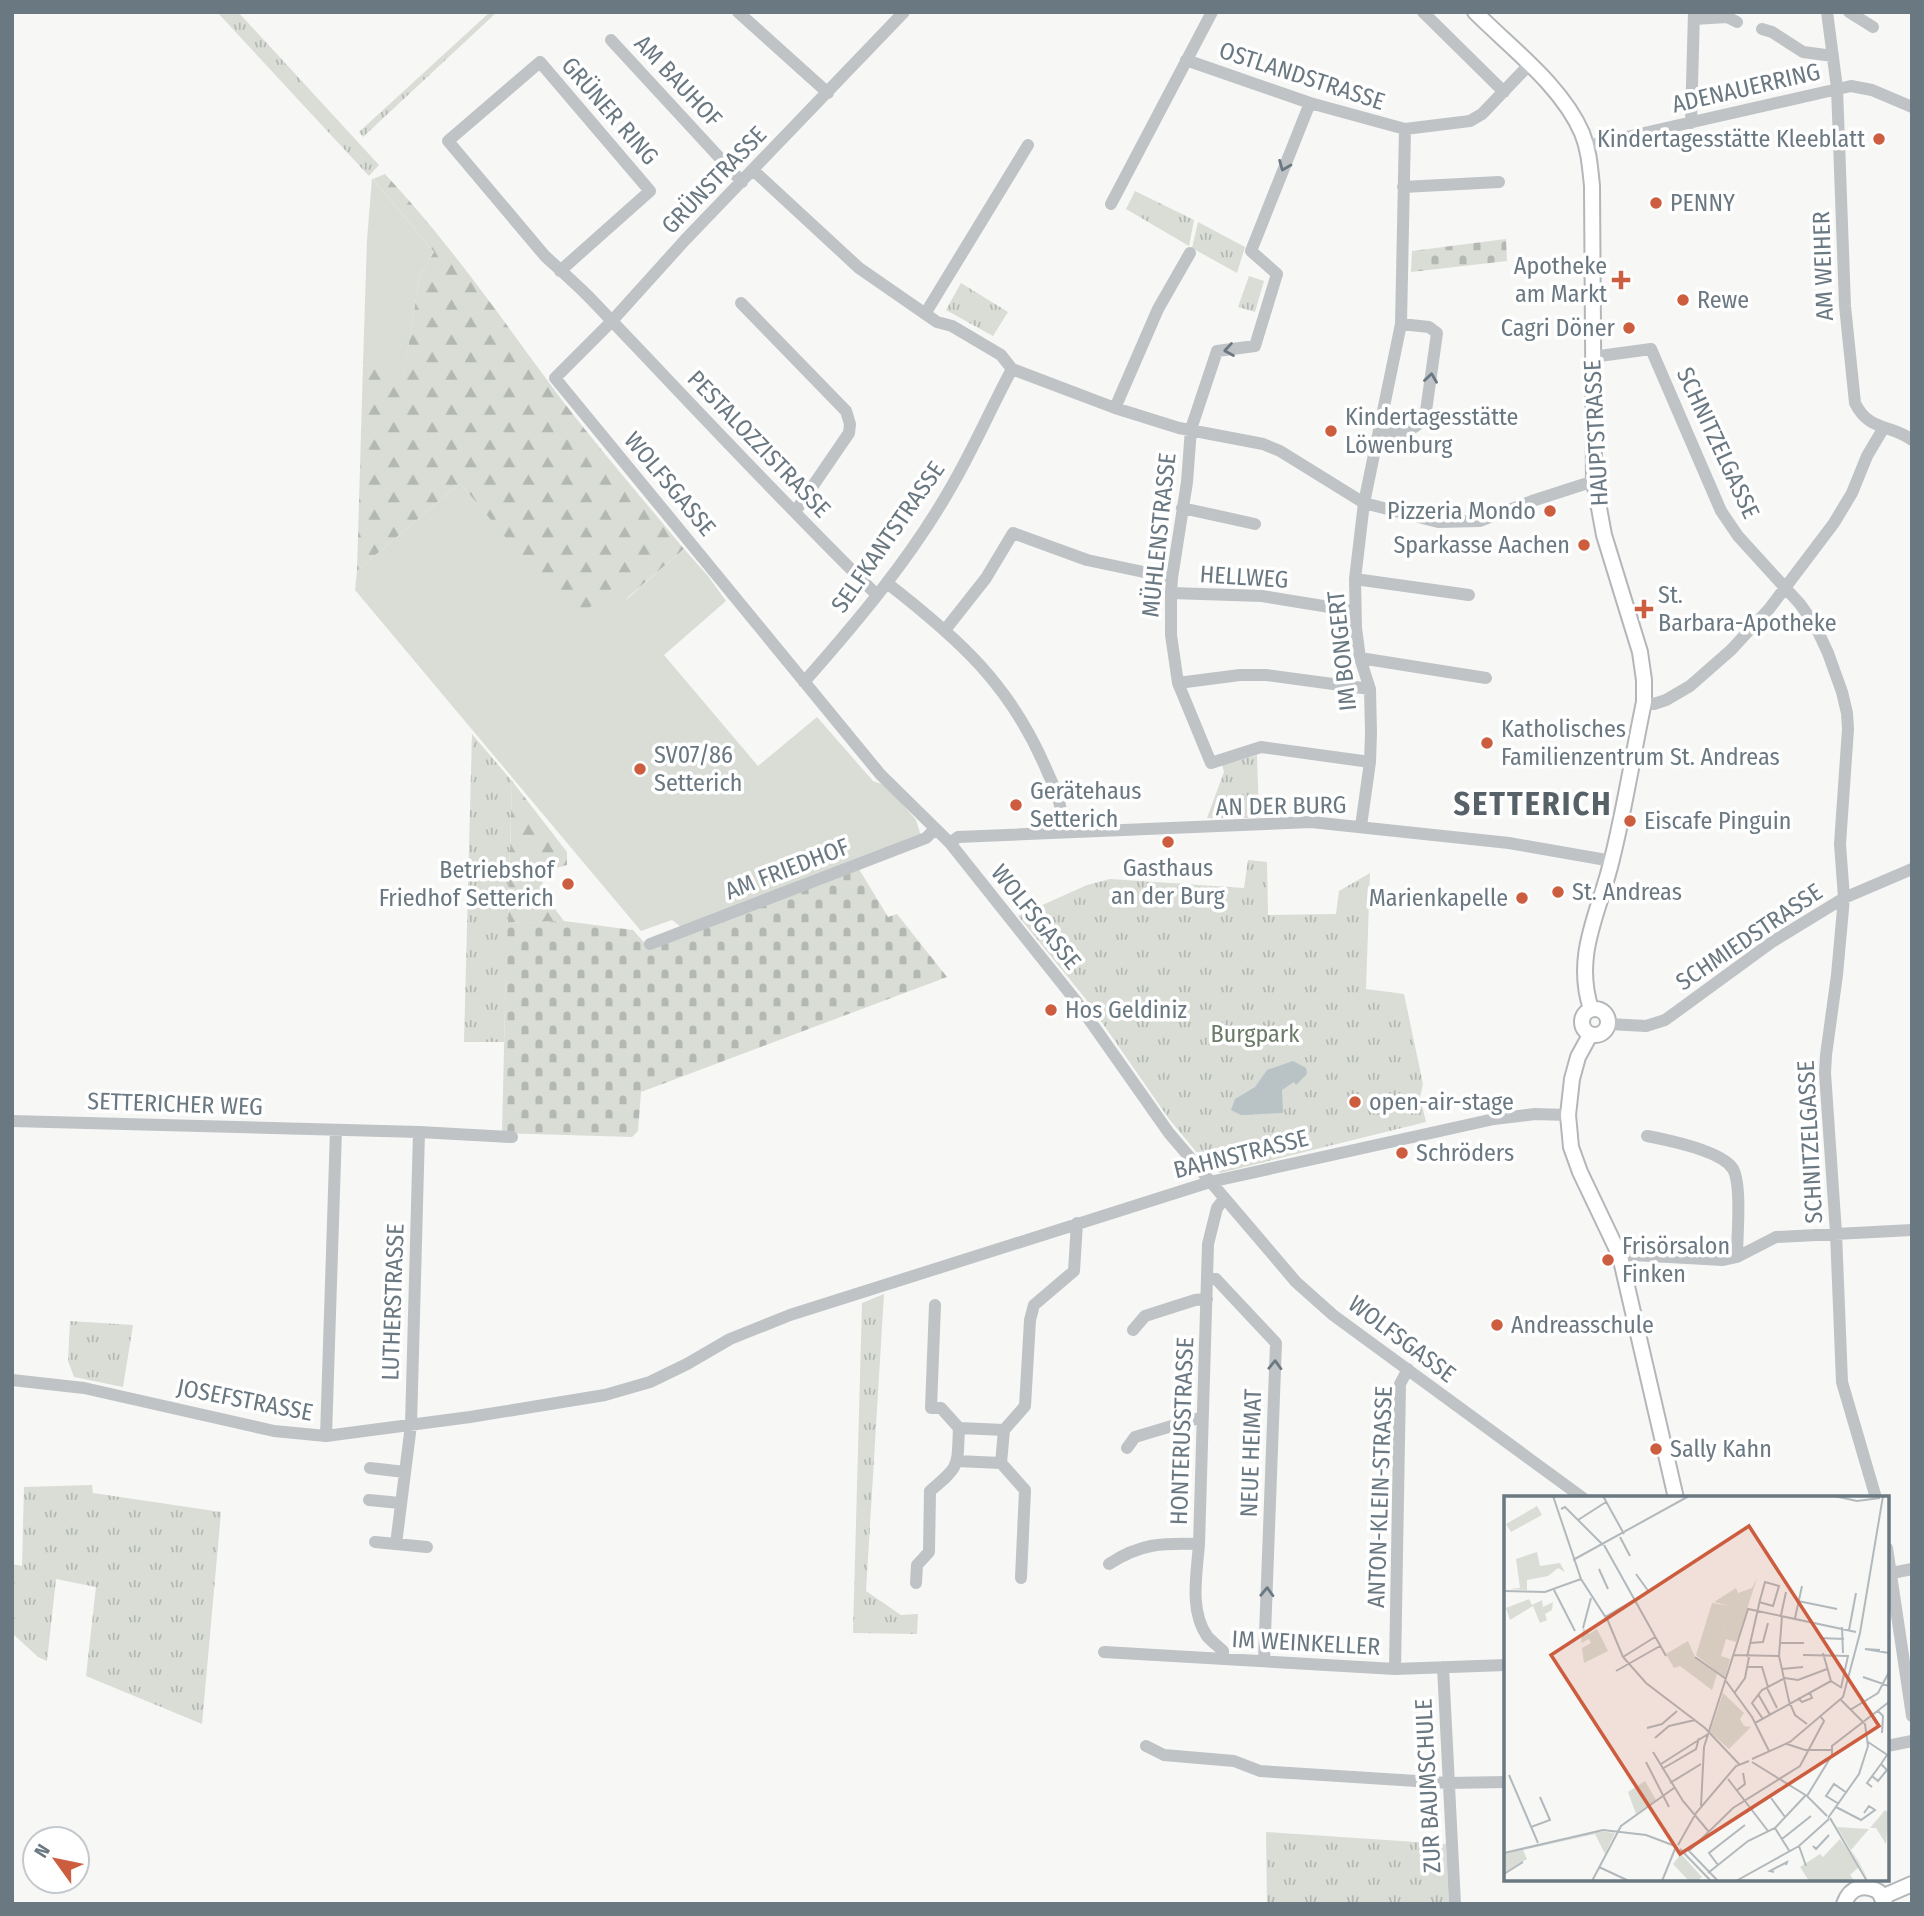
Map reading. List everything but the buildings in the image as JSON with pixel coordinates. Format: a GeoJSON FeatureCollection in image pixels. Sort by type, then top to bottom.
{"type":"FeatureCollection","features":[{"type":"Feature","properties":{"kind":"main road","name":"HAUPTSTRASSE"},"geometry":{"type":"LineString","coordinates":[[1475,12],[1565,102],[1587,146],[1592,186],[1594,481],[1604,535],[1640,652],[1644,702],[1612,860],[1588,937],[1584,985],[1591,1009]]}},
{"type":"Feature","properties":{"kind":"main road"},"geometry":{"type":"LineString","coordinates":[[1591,1009],[1604,1012],[1608,1024],[1603,1033],[1590,1035],[1583,1030],[1581,1022],[1584,1014],[1591,1009]]}},
{"type":"Feature","properties":{"kind":"main road"},"geometry":{"type":"LineString","coordinates":[[1590,1035],[1578,1057],[1572,1079],[1568,1115],[1571,1147],[1620,1256],[1676,1496]]}},
{"type":"Feature","properties":{"kind":"main road"},"geometry":{"type":"LineString","coordinates":[[1844,1904],[1849,1885],[1868,1887],[1884,1900],[1912,1884]]}},
{"type":"Feature","properties":{"kind":"street"},"geometry":{"type":"LineString","coordinates":[[738,12],[828,93]]}},
{"type":"Feature","properties":{"kind":"street","name":"GRÜNSTRASSE"},"geometry":{"type":"LineString","coordinates":[[555,378],[904,12]]}},
{"type":"Feature","properties":{"kind":"street"},"geometry":{"type":"LineString","coordinates":[[1111,204],[1212,12]]}},
{"type":"Feature","properties":{"kind":"street"},"geometry":{"type":"LineString","coordinates":[[1423,12],[1504,92]]}},
{"type":"Feature","properties":{"kind":"street","name":"AM WEIHER"},"geometry":{"type":"LineString","coordinates":[[1826,12],[1837,88],[1844,306],[1853,394],[1863,416],[1883,429]]}},
{"type":"Feature","properties":{"kind":"street"},"geometry":{"type":"LineString","coordinates":[[1849,12],[1873,27]]}},
{"type":"Feature","properties":{"kind":"street"},"geometry":{"type":"LineString","coordinates":[[1691,123],[1694,15],[1727,17],[1737,22]]}},
{"type":"Feature","properties":{"kind":"street"},"geometry":{"type":"LineString","coordinates":[[1762,29],[1803,52],[1833,56]]}},
{"type":"Feature","properties":{"kind":"street","name":"AM BAUHOF"},"geometry":{"type":"LineString","coordinates":[[611,40],[742,182]]}},
{"type":"Feature","properties":{"kind":"street","name":"OSTLANDSTRASSE"},"geometry":{"type":"LineString","coordinates":[[1186,60],[1310,103],[1405,129]]}},
{"type":"Feature","properties":{"kind":"street","name":"GRÜNER RING"},"geometry":{"type":"LineString","coordinates":[[560,271],[650,191],[540,62],[448,141],[560,271],[587,295],[611,322]]}},
{"type":"Feature","properties":{"kind":"street"},"geometry":{"type":"LineString","coordinates":[[1405,129],[1470,121],[1482,114],[1529,65]]}},
{"type":"Feature","properties":{"kind":"street","name":"ADENAUERRING"},"geometry":{"type":"LineString","coordinates":[[1587,146],[1837,88],[1861,87],[1912,107]]}},
{"type":"Feature","properties":{"kind":"street","name":"MÜHLENSTRASSE"},"geometry":{"type":"LineString","coordinates":[[1310,103],[1251,251],[1277,274],[1255,346],[1217,351],[1191,429],[1187,482],[1172,578],[1171,635],[1178,683],[1211,763],[1261,747],[1370,762]]}},
{"type":"Feature","properties":{"kind":"street","name":"IM BONGERT"},"geometry":{"type":"LineString","coordinates":[[1361,826],[1370,762],[1370,689],[1360,658],[1354,611],[1355,579],[1364,503],[1401,324],[1405,129]]}},
{"type":"Feature","properties":{"kind":"street"},"geometry":{"type":"LineString","coordinates":[[925,314],[1028,145]]}},
{"type":"Feature","properties":{"kind":"street"},"geometry":{"type":"LineString","coordinates":[[753,170],[859,268],[937,322],[953,326],[1001,355],[1012,369],[1115,408],[1191,429],[1263,444],[1280,451],[1364,503],[1438,522],[1480,521],[1594,481]]}},
{"type":"Feature","properties":{"kind":"street"},"geometry":{"type":"LineString","coordinates":[[1403,187],[1499,182]]}},
{"type":"Feature","properties":{"kind":"street"},"geometry":{"type":"LineString","coordinates":[[1115,408],[1158,309],[1190,253]]}},
{"type":"Feature","properties":{"kind":"street"},"geometry":{"type":"LineString","coordinates":[[741,303],[849,417],[849,433],[795,512]]}},
{"type":"Feature","properties":{"kind":"street","name":"PESTALOZZISTRASSE"},"geometry":{"type":"LineString","coordinates":[[611,322],[877,595]]}},
{"type":"Feature","properties":{"kind":"street"},"geometry":{"type":"LineString","coordinates":[[1379,431],[1402,434],[1416,428],[1425,418],[1437,333],[1429,327],[1401,324]]}},
{"type":"Feature","properties":{"kind":"street","name":"SCHNITZELGASSE"},"geometry":{"type":"LineString","coordinates":[[1592,357],[1651,349],[1721,511],[1751,552],[1815,625],[1828,653],[1847,713],[1840,844],[1844,898],[1826,1055],[1842,1382],[1876,1496]]}},
{"type":"Feature","properties":{"kind":"street","name":"SELFKANTSTRASSE"},"geometry":{"type":"LineString","coordinates":[[804,682],[887,583],[951,488],[1012,369]]}},
{"type":"Feature","properties":{"kind":"street","name":"WOLFSGASSE"},"geometry":{"type":"LineString","coordinates":[[555,378],[880,774],[950,844],[1076,1002],[1168,1133],[1296,1282],[1333,1315],[1580,1496]]}},
{"type":"Feature","properties":{"kind":"street"},"geometry":{"type":"LineString","coordinates":[[1644,702],[1654,704],[1666,700],[1690,686],[1731,650],[1786,589],[1853,493],[1867,456],[1883,429],[1912,440]]}},
{"type":"Feature","properties":{"kind":"street"},"geometry":{"type":"LineString","coordinates":[[1182,508],[1255,524]]}},
{"type":"Feature","properties":{"kind":"street"},"geometry":{"type":"LineString","coordinates":[[945,630],[986,578],[1013,533],[1087,560],[1172,578]]}},
{"type":"Feature","properties":{"kind":"street"},"geometry":{"type":"LineString","coordinates":[[1355,579],[1469,595]]}},
{"type":"Feature","properties":{"kind":"street"},"geometry":{"type":"LineString","coordinates":[[887,583],[945,630],[993,678],[1012,702],[1028,730],[1056,793],[1063,818],[1061,832]]}},
{"type":"Feature","properties":{"kind":"street","name":"HELLWEG"},"geometry":{"type":"LineString","coordinates":[[1171,593],[1262,596],[1354,611]]}},
{"type":"Feature","properties":{"kind":"street"},"geometry":{"type":"LineString","coordinates":[[1360,658],[1486,678]]}},
{"type":"Feature","properties":{"kind":"street"},"geometry":{"type":"LineString","coordinates":[[1178,683],[1240,675],[1266,675],[1370,689]]}},
{"type":"Feature","properties":{"kind":"street","name":"AN DER BURG"},"geometry":{"type":"LineString","coordinates":[[950,844],[958,837],[1311,822],[1509,843],[1612,860]]}},
{"type":"Feature","properties":{"kind":"street","name":"AM FRIEDHOF"},"geometry":{"type":"LineString","coordinates":[[650,944],[926,838],[935,829]]}},
{"type":"Feature","properties":{"kind":"street","name":"SCHMIEDSTRASSE"},"geometry":{"type":"LineString","coordinates":[[1608,1024],[1646,1026],[1665,1020],[1772,942],[1844,898],[1912,869]]}},
{"type":"Feature","properties":{"kind":"street","name":"BAHNSTRASSE"},"geometry":{"type":"LineString","coordinates":[[470,1417],[606,1395],[634,1387],[687,1364],[730,1339],[760,1326],[1210,1182],[1494,1119],[1535,1114],[1568,1115]]}},
{"type":"Feature","properties":{"kind":"street","name":"SETTERICHER WEG"},"geometry":{"type":"LineString","coordinates":[[12,1121],[512,1137]]}},
{"type":"Feature","properties":{"kind":"street"},"geometry":{"type":"LineString","coordinates":[[327,1436],[337,1130]]}},
{"type":"Feature","properties":{"kind":"street","name":"LUTHERSTRASSE"},"geometry":{"type":"LineString","coordinates":[[396,1544],[411,1425],[419,1132]]}},
{"type":"Feature","properties":{"kind":"street"},"geometry":{"type":"LineString","coordinates":[[1647,1136],[1667,1139],[1701,1150],[1723,1160],[1733,1169],[1737,1186],[1737,1257]]}},
{"type":"Feature","properties":{"kind":"street","name":"HONTERUSSTRASSE"},"geometry":{"type":"LineString","coordinates":[[1223,1659],[1223,1651],[1207,1636],[1198,1614],[1195,1590],[1199,1544],[1208,1244],[1217,1208],[1224,1199]]}},
{"type":"Feature","properties":{"kind":"street"},"geometry":{"type":"LineString","coordinates":[[1000,1463],[1004,1430],[1025,1406],[1030,1320],[1034,1305],[1074,1271],[1077,1223]]}},
{"type":"Feature","properties":{"kind":"street"},"geometry":{"type":"LineString","coordinates":[[1620,1256],[1723,1260],[1737,1257],[1776,1237],[1912,1230]]}},
{"type":"Feature","properties":{"kind":"street","name":"NEUE HEIMAT"},"geometry":{"type":"LineString","coordinates":[[1208,1278],[1216,1279],[1276,1343],[1264,1661]]}},
{"type":"Feature","properties":{"kind":"street"},"geometry":{"type":"LineString","coordinates":[[1133,1329],[1145,1316],[1207,1298]]}},
{"type":"Feature","properties":{"kind":"street"},"geometry":{"type":"LineString","coordinates":[[916,1583],[917,1565],[929,1552],[930,1491],[954,1471],[957,1461],[959,1428],[942,1408],[931,1408],[935,1305]]}},
{"type":"Feature","properties":{"kind":"street","name":"ANTON-KLEIN-STRASSE"},"geometry":{"type":"LineString","coordinates":[[1395,1668],[1400,1384],[1408,1369]]}},
{"type":"Feature","properties":{"kind":"street","name":"JOSEFSTRASSE"},"geometry":{"type":"LineString","coordinates":[[12,1380],[84,1388],[274,1432],[327,1436],[470,1417]]}},
{"type":"Feature","properties":{"kind":"street"},"geometry":{"type":"LineString","coordinates":[[1128,1448],[1135,1437],[1202,1416]]}},
{"type":"Feature","properties":{"kind":"street"},"geometry":{"type":"LineString","coordinates":[[959,1428],[1004,1430]]}},
{"type":"Feature","properties":{"kind":"street"},"geometry":{"type":"LineString","coordinates":[[957,1461],[1000,1463],[1025,1490],[1021,1578]]}},
{"type":"Feature","properties":{"kind":"street"},"geometry":{"type":"LineString","coordinates":[[370,1468],[405,1472]]}},
{"type":"Feature","properties":{"kind":"street"},"geometry":{"type":"LineString","coordinates":[[369,1500],[400,1503]]}},
{"type":"Feature","properties":{"kind":"street"},"geometry":{"type":"LineString","coordinates":[[376,1542],[427,1547]]}},
{"type":"Feature","properties":{"kind":"street"},"geometry":{"type":"LineString","coordinates":[[1109,1564],[1126,1553],[1161,1543],[1199,1544]]}},
{"type":"Feature","properties":{"kind":"street"},"geometry":{"type":"LineString","coordinates":[[1889,1558],[1893,1620],[1912,1716]]}},
{"type":"Feature","properties":{"kind":"street"},"geometry":{"type":"LineString","coordinates":[[1892,1573],[1912,1569]]}},
{"type":"Feature","properties":{"kind":"street","name":"IM WEINKELLER"},"geometry":{"type":"LineString","coordinates":[[1104,1652],[1395,1668],[1504,1665]]}},
{"type":"Feature","properties":{"kind":"street","name":"ZUR BAUMSCHULE"},"geometry":{"type":"LineString","coordinates":[[1443,1667],[1455,1904]]}},
{"type":"Feature","properties":{"kind":"street"},"geometry":{"type":"LineString","coordinates":[[1889,1746],[1912,1741]]}},
{"type":"Feature","properties":{"kind":"street"},"geometry":{"type":"LineString","coordinates":[[1146,1746],[1164,1755],[1234,1762],[1261,1771],[1448,1783],[1504,1782]]}},
{"type":"Feature","properties":{"kind":"green space"},"geometry":{"type":"Polygon","coordinates":[[[217,12],[238,12],[379,165],[369,176],[217,12]]]}},
{"type":"Feature","properties":{"kind":"green space"},"geometry":{"type":"Polygon","coordinates":[[[490,12],[497,12],[363,137],[359,132],[490,12]]]}},
{"type":"Feature","properties":{"kind":"green space"},"geometry":{"type":"Polygon","coordinates":[[[385,174],[450,250],[566,405],[684,549],[626,599],[616,586],[574,621],[460,483],[357,571],[363,365],[404,372],[420,274],[434,252],[373,179],[385,174]]]}},
{"type":"Feature","properties":{"kind":"green space"},"geometry":{"type":"Polygon","coordinates":[[[372,178],[434,252],[420,274],[404,373],[363,365],[372,178]]]}},
{"type":"Feature","properties":{"kind":"green space"},"geometry":{"type":"Polygon","coordinates":[[[1135,191],[1194,220],[1189,246],[1126,209],[1135,191]]]}},
{"type":"Feature","properties":{"kind":"green space"},"geometry":{"type":"Polygon","coordinates":[[[1198,222],[1245,247],[1237,273],[1192,248],[1198,222]]]}},
{"type":"Feature","properties":{"kind":"green space"},"geometry":{"type":"Polygon","coordinates":[[[1506,239],[1507,261],[1411,272],[1412,251],[1506,239]]]}},
{"type":"Feature","properties":{"kind":"green space"},"geometry":{"type":"Polygon","coordinates":[[[1249,276],[1264,281],[1255,312],[1238,307],[1249,276]]]}},
{"type":"Feature","properties":{"kind":"green space"},"geometry":{"type":"Polygon","coordinates":[[[961,283],[1008,312],[993,336],[946,310],[961,283]]]}},
{"type":"Feature","properties":{"kind":"green space"},"geometry":{"type":"Polygon","coordinates":[[[460,483],[574,620],[616,586],[627,599],[684,549],[726,601],[664,655],[758,766],[817,717],[873,781],[887,786],[916,820],[921,836],[681,927],[672,920],[641,931],[355,590],[357,571],[460,483]]]}},
{"type":"Feature","properties":{"kind":"green space"},"geometry":{"type":"Polygon","coordinates":[[[472,734],[512,781],[504,1042],[464,1042],[472,734]]]}},
{"type":"Feature","properties":{"kind":"green space"},"geometry":{"type":"Polygon","coordinates":[[[1257,755],[1259,818],[1207,818],[1224,772],[1222,765],[1257,755]]]}},
{"type":"Feature","properties":{"kind":"green space"},"geometry":{"type":"Polygon","coordinates":[[[512,781],[567,852],[567,865],[553,869],[543,876],[542,892],[564,921],[508,923],[512,781]]]}},
{"type":"Feature","properties":{"kind":"green space","name":"Burgpark"},"geometry":{"type":"Polygon","coordinates":[[[1248,860],[1267,862],[1268,915],[1336,914],[1339,891],[1370,873],[1366,989],[1404,994],[1423,1084],[1420,1097],[1426,1122],[1220,1173],[1198,1154],[1169,1119],[1085,998],[1018,916],[1087,885],[1110,879],[1244,888],[1248,860]]]}},
{"type":"Feature","properties":{"kind":"green space"},"geometry":{"type":"Polygon","coordinates":[[[859,869],[888,917],[897,914],[947,977],[641,1092],[638,1131],[632,1137],[502,1133],[507,923],[564,921],[633,930],[649,948],[859,869]]]}},
{"type":"Feature","properties":{"kind":"green space"},"geometry":{"type":"Polygon","coordinates":[[[884,1294],[866,1591],[901,1615],[918,1614],[917,1634],[853,1633],[862,1303],[884,1294]]]}},
{"type":"Feature","properties":{"kind":"green space"},"geometry":{"type":"Polygon","coordinates":[[[70,1321],[133,1325],[123,1387],[74,1377],[68,1361],[70,1321]]]}},
{"type":"Feature","properties":{"kind":"green space"},"geometry":{"type":"Polygon","coordinates":[[[92,1485],[93,1493],[221,1512],[202,1724],[86,1676],[96,1587],[56,1579],[47,1661],[38,1657],[12,1633],[12,1564],[22,1566],[24,1487],[92,1485]]]}},
{"type":"Feature","properties":{"kind":"green space"},"geometry":{"type":"Polygon","coordinates":[[[1266,1832],[1446,1844],[1449,1904],[1267,1904],[1266,1832]]]}},
{"type":"Feature","properties":{"kind":"shaded area"},"geometry":{"type":"Polygon","coordinates":[[[1293,1061],[1306,1068],[1307,1074],[1296,1085],[1294,1082],[1282,1090],[1283,1113],[1241,1115],[1231,1110],[1235,1099],[1255,1087],[1267,1070],[1293,1061]]]}},
{"type":"Feature","properties":{"kind":"place","name":"Kindertagesstätte Kleeblatt"},"geometry":{"type":"Point","coordinates":[1879,139]}},
{"type":"Feature","properties":{"kind":"place","name":"PENNY"},"geometry":{"type":"Point","coordinates":[1656,203]}},
{"type":"Feature","properties":{"kind":"place","name":"Apotheke am Markt"},"geometry":{"type":"Point","coordinates":[1621,280]}},
{"type":"Feature","properties":{"kind":"place","name":"Rewe"},"geometry":{"type":"Point","coordinates":[1683,300]}},
{"type":"Feature","properties":{"kind":"place","name":"Cagri Döner"},"geometry":{"type":"Point","coordinates":[1629,328]}},
{"type":"Feature","properties":{"kind":"place","name":"Kindertagesstätte Löwenburg"},"geometry":{"type":"Point","coordinates":[1331,431]}},
{"type":"Feature","properties":{"kind":"place","name":"Pizzeria Mondo"},"geometry":{"type":"Point","coordinates":[1550,511]}},
{"type":"Feature","properties":{"kind":"place","name":"Sparkasse Aachen"},"geometry":{"type":"Point","coordinates":[1584,545]}},
{"type":"Feature","properties":{"kind":"place","name":"St. Barbara-Apotheke"},"geometry":{"type":"Point","coordinates":[1644,609]}},
{"type":"Feature","properties":{"kind":"place","name":"Katholisches Familienzentrum St. Andreas"},"geometry":{"type":"Point","coordinates":[1487,743]}},
{"type":"Feature","properties":{"kind":"place","name":"SV07/86 Setterich"},"geometry":{"type":"Point","coordinates":[640,769]}},
{"type":"Feature","properties":{"kind":"place","name":"Gerätehaus Setterich"},"geometry":{"type":"Point","coordinates":[1016,805]}},
{"type":"Feature","properties":{"kind":"place","name":"Eiscafe Pinguin"},"geometry":{"type":"Point","coordinates":[1630,821]}},
{"type":"Feature","properties":{"kind":"place","name":"Gasthaus an der Burg"},"geometry":{"type":"Point","coordinates":[1168,842]}},
{"type":"Feature","properties":{"kind":"place","name":"Betriebshof Friedhof Setterich"},"geometry":{"type":"Point","coordinates":[568,884]}},
{"type":"Feature","properties":{"kind":"place","name":"St. Andreas"},"geometry":{"type":"Point","coordinates":[1558,892]}},
{"type":"Feature","properties":{"kind":"place","name":"Marienkapelle"},"geometry":{"type":"Point","coordinates":[1522,898]}},
{"type":"Feature","properties":{"kind":"place","name":"Hos Geldiniz"},"geometry":{"type":"Point","coordinates":[1051,1010]}},
{"type":"Feature","properties":{"kind":"place","name":"open-air-stage"},"geometry":{"type":"Point","coordinates":[1355,1102]}},
{"type":"Feature","properties":{"kind":"place","name":"Schröders"},"geometry":{"type":"Point","coordinates":[1402,1153]}},
{"type":"Feature","properties":{"kind":"place","name":"Frisörsalon Finken"},"geometry":{"type":"Point","coordinates":[1608,1260]}},
{"type":"Feature","properties":{"kind":"place","name":"Andreasschule"},"geometry":{"type":"Point","coordinates":[1497,1325]}},
{"type":"Feature","properties":{"kind":"place","name":"Sally Kahn"},"geometry":{"type":"Point","coordinates":[1656,1449]}},
{"type":"Feature","properties":{"kind":"district","name":"SETTERICH"},"geometry":{"type":"Point","coordinates":[1533,804]}}]}
